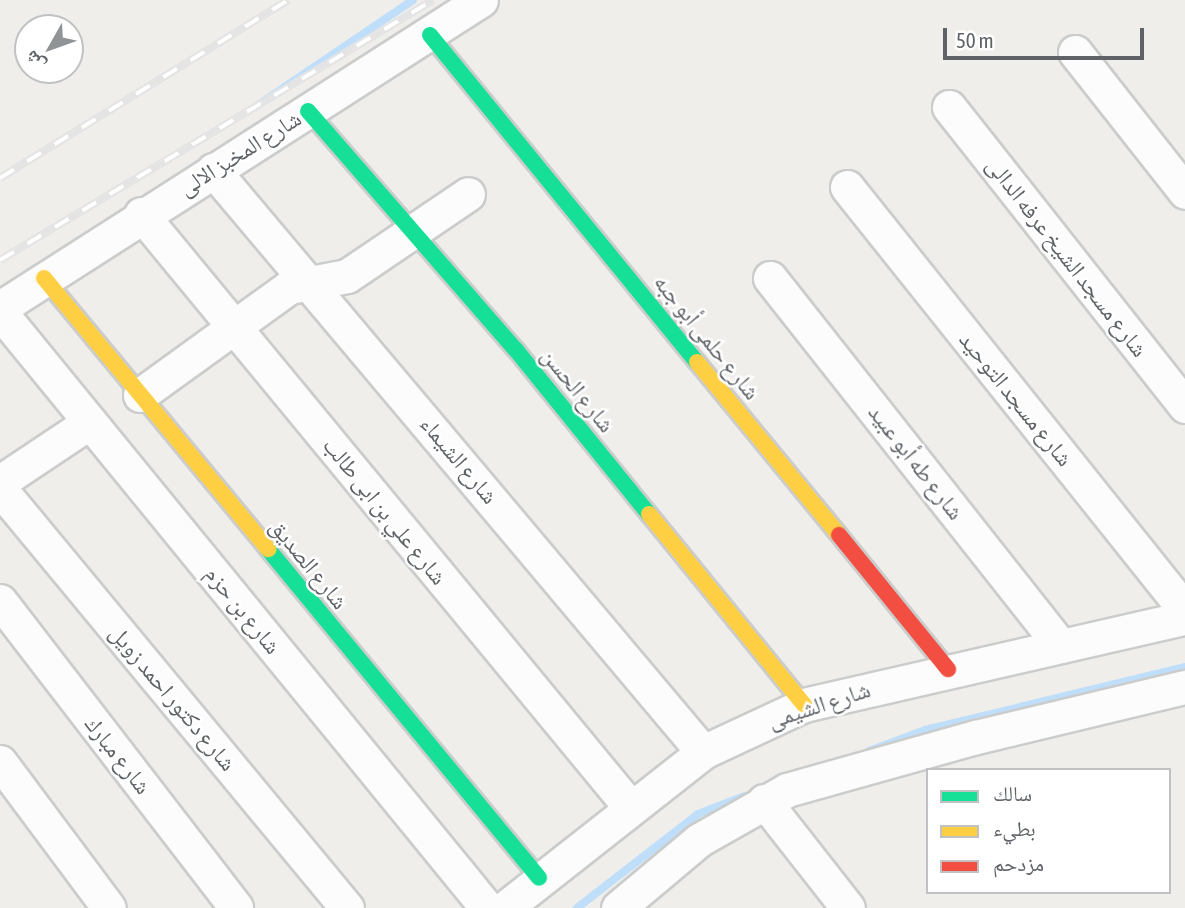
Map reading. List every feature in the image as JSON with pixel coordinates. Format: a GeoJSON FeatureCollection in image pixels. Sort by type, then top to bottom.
{"type":"FeatureCollection","features":[{"type":"Feature","properties":{"kind":"street","name":"شارع المخبز الالى"},"geometry":{"type":"LineString","coordinates":[[0,310],[141,214],[430,35],[481,0]]}},
{"type":"Feature","properties":{"kind":"street","name":"شارع حلمى أبو جبه"},"geometry":{"type":"LineString","coordinates":[[430,35],[948,669]]}},
{"type":"Feature","properties":{"kind":"street"},"geometry":{"type":"LineString","coordinates":[[1075,52],[1185,192]]}},
{"type":"Feature","properties":{"kind":"street","name":"شارع مسجد الشيخ عرفه الدالى"},"geometry":{"type":"LineString","coordinates":[[949,107],[1179,386]]}},
{"type":"Feature","properties":{"kind":"street","name":"شارع الحسن"},"geometry":{"type":"LineString","coordinates":[[308,111],[516,350],[804,705]]}},
{"type":"Feature","properties":{"kind":"street","name":"شارع الشيماء"},"geometry":{"type":"LineString","coordinates":[[213,170],[310,281],[703,752]]}},
{"type":"Feature","properties":{"kind":"street","name":"شارع مسجد التوحيد"},"geometry":{"type":"LineString","coordinates":[[847,187],[1185,610]]}},
{"type":"Feature","properties":{"kind":"street"},"geometry":{"type":"LineString","coordinates":[[140,395],[289,287],[347,276],[468,194]]}},
{"type":"Feature","properties":{"kind":"street","name":"شارع علي بن ابى طالب"},"geometry":{"type":"LineString","coordinates":[[141,214],[630,807]]}},
{"type":"Feature","properties":{"kind":"street","name":"شارع الصديق"},"geometry":{"type":"LineString","coordinates":[[44,278],[539,878]]}},
{"type":"Feature","properties":{"kind":"street","name":"شارع طه أبو عبيد"},"geometry":{"type":"LineString","coordinates":[[770,278],[1062,646]]}},
{"type":"Feature","properties":{"kind":"street","name":"شارع بن حزم"},"geometry":{"type":"LineString","coordinates":[[0,310],[487,908]]}},
{"type":"Feature","properties":{"kind":"street"},"geometry":{"type":"LineString","coordinates":[[0,482],[90,422]]}},
{"type":"Feature","properties":{"kind":"street","name":"شارع دكتور احمد زويل"},"geometry":{"type":"LineString","coordinates":[[0,489],[347,908]]}},
{"type":"Feature","properties":{"kind":"street","name":"شارع مبارك"},"geometry":{"type":"LineString","coordinates":[[0,601],[236,908]]}},
{"type":"Feature","properties":{"kind":"street","name":"شارع الشيمى"},"geometry":{"type":"LineString","coordinates":[[505,908],[539,878],[703,752],[804,705],[948,669],[1185,618]]}},
{"type":"Feature","properties":{"kind":"street"},"geometry":{"type":"LineString","coordinates":[[618,908],[699,840],[764,801],[834,774],[1185,687]]}},
{"type":"Feature","properties":{"kind":"street"},"geometry":{"type":"LineString","coordinates":[[0,762],[109,908]]}},
{"type":"Feature","properties":{"kind":"street"},"geometry":{"type":"LineString","coordinates":[[764,801],[848,908]]}},
{"type":"Feature","properties":{"kind":"waterway"},"geometry":{"type":"LineString","coordinates":[[258,105],[413,0]]}},
{"type":"Feature","properties":{"kind":"waterway"},"geometry":{"type":"LineString","coordinates":[[869,751],[925,730],[1185,667]]}},
{"type":"Feature","properties":{"kind":"waterway"},"geometry":{"type":"LineString","coordinates":[[577,908],[698,814],[745,796]]}},
{"type":"Feature","properties":{"kind":"railway"},"geometry":{"type":"LineString","coordinates":[[0,178],[288,0]]}},
{"type":"Feature","properties":{"kind":"railway"},"geometry":{"type":"LineString","coordinates":[[0,260],[433,0]]}},
{"type":"Feature","properties":{"kind":"traffic: fast"},"geometry":{"type":"LineString","coordinates":[[430,35],[697,362]]}},
{"type":"Feature","properties":{"kind":"traffic: fast"},"geometry":{"type":"LineString","coordinates":[[308,111],[516,350],[649,514]]}},
{"type":"Feature","properties":{"kind":"traffic: fast"},"geometry":{"type":"LineString","coordinates":[[268,549],[539,878]]}},
{"type":"Feature","properties":{"kind":"traffic: slow"},"geometry":{"type":"LineString","coordinates":[[44,278],[268,549]]}},
{"type":"Feature","properties":{"kind":"traffic: slow"},"geometry":{"type":"LineString","coordinates":[[697,362],[839,535]]}},
{"type":"Feature","properties":{"kind":"traffic: slow"},"geometry":{"type":"LineString","coordinates":[[649,514],[804,705]]}},
{"type":"Feature","properties":{"kind":"traffic: jam"},"geometry":{"type":"LineString","coordinates":[[839,535],[948,669]]}}]}
